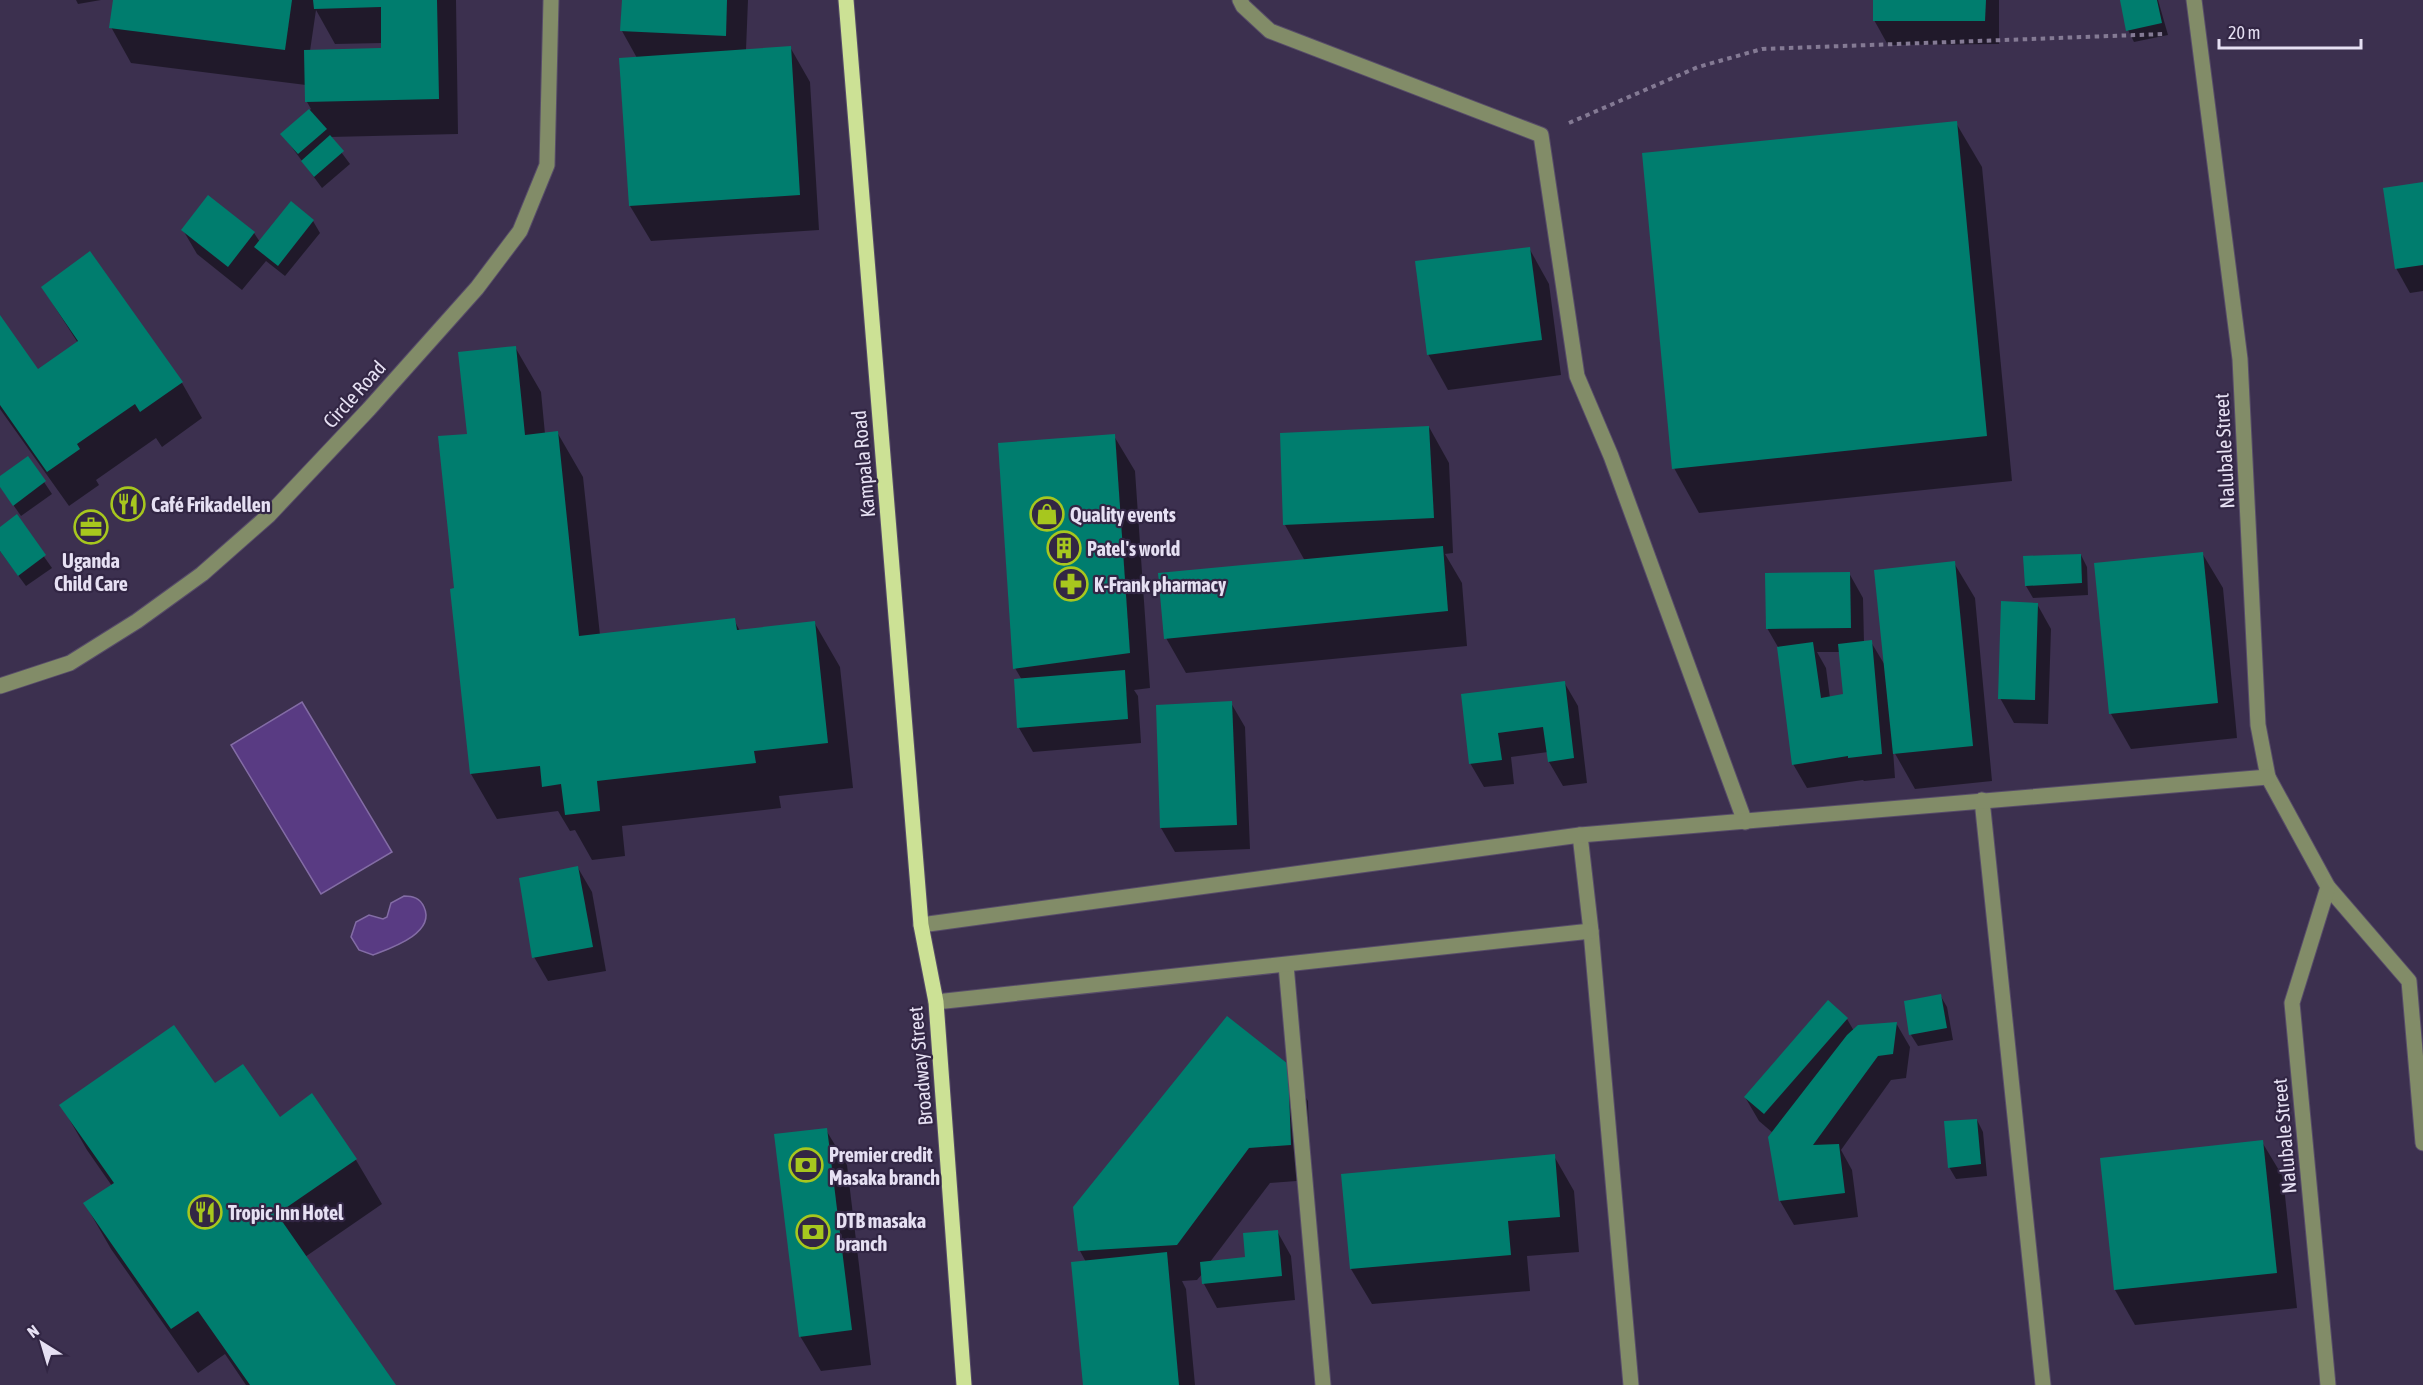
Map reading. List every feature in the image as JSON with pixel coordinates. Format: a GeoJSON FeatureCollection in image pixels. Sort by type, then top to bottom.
{"type":"FeatureCollection","features":[{"type":"Feature","properties":{"kind":"main road","name":"Kampala Road"},"geometry":{"type":"LineString","coordinates":[[846,0],[921,925]]}},
{"type":"Feature","properties":{"kind":"main road","name":"Broadway Street"},"geometry":{"type":"LineString","coordinates":[[921,925],[936,1002],[964,1385]]}},
{"type":"Feature","properties":{"kind":"street","name":"Circle Road"},"geometry":{"type":"LineString","coordinates":[[0,686],[70,663],[137,621],[202,574],[269,515],[369,410],[477,288],[520,231],[547,165],[551,0]]}},
{"type":"Feature","properties":{"kind":"street"},"geometry":{"type":"LineString","coordinates":[[1240,0],[1243,6],[1270,31],[1541,135],[1576,376],[1611,456],[1745,822]]}},
{"type":"Feature","properties":{"kind":"street","name":"Nalubale Street"},"geometry":{"type":"LineString","coordinates":[[2194,0],[2240,359],[2258,725],[2268,777],[2328,887],[2409,981],[2423,1143]]}},
{"type":"Feature","properties":{"kind":"street"},"geometry":{"type":"LineString","coordinates":[[921,925],[1580,836],[2268,777]]}},
{"type":"Feature","properties":{"kind":"street"},"geometry":{"type":"LineString","coordinates":[[1982,800],[2043,1385]]}},
{"type":"Feature","properties":{"kind":"street"},"geometry":{"type":"LineString","coordinates":[[1580,836],[1591,931],[1631,1385]]}},
{"type":"Feature","properties":{"kind":"street","name":"Nalubale Street"},"geometry":{"type":"LineString","coordinates":[[2328,887],[2292,1003],[2328,1385]]}},
{"type":"Feature","properties":{"kind":"street"},"geometry":{"type":"LineString","coordinates":[[936,1002],[1591,931]]}},
{"type":"Feature","properties":{"kind":"street"},"geometry":{"type":"LineString","coordinates":[[1286,965],[1323,1385]]}},
{"type":"Feature","properties":{"kind":"path"},"geometry":{"type":"LineString","coordinates":[[1541,135],[1698,68],[1762,49],[2198,33]]}},
{"type":"Feature","properties":{"kind":"shaded area"},"geometry":{"type":"Polygon","coordinates":[[[302,702],[392,852],[321,894],[231,745],[302,702]]]}},
{"type":"Feature","properties":{"kind":"shaded area"},"geometry":{"type":"Polygon","coordinates":[[[404,896],[416,898],[424,907],[426,916],[418,932],[400,944],[373,955],[359,950],[351,937],[356,922],[369,915],[383,919],[387,917],[391,903],[404,896]]]}},
{"type":"Feature","properties":{"kind":"building"},"geometry":{"type":"Polygon","coordinates":[[[113,0],[292,0],[285,50],[109,28],[113,0]]]}},
{"type":"Feature","properties":{"kind":"building"},"geometry":{"type":"Polygon","coordinates":[[[313,0],[437,0],[439,99],[305,102],[304,50],[381,48],[381,7],[314,9],[313,0]]]}},
{"type":"Feature","properties":{"kind":"building"},"geometry":{"type":"Polygon","coordinates":[[[622,0],[727,0],[726,36],[620,31],[622,0]]]}},
{"type":"Feature","properties":{"kind":"building"},"geometry":{"type":"Polygon","coordinates":[[[1873,0],[1986,0],[1985,21],[1873,21],[1873,0]]]}},
{"type":"Feature","properties":{"kind":"building"},"geometry":{"type":"Polygon","coordinates":[[[2120,0],[2157,0],[2162,23],[2126,31],[2120,0]]]}},
{"type":"Feature","properties":{"kind":"building"},"geometry":{"type":"Polygon","coordinates":[[[791,46],[800,195],[629,206],[619,58],[791,46]]]}},
{"type":"Feature","properties":{"kind":"building"},"geometry":{"type":"Polygon","coordinates":[[[309,109],[327,129],[298,154],[280,134],[309,109]]]}},
{"type":"Feature","properties":{"kind":"building"},"geometry":{"type":"Polygon","coordinates":[[[1957,121],[1987,436],[1672,469],[1642,153],[1957,121]]]}},
{"type":"Feature","properties":{"kind":"building"},"geometry":{"type":"Polygon","coordinates":[[[330,135],[344,151],[314,177],[301,161],[330,135]]]}},
{"type":"Feature","properties":{"kind":"building"},"geometry":{"type":"Polygon","coordinates":[[[2423,182],[2423,265],[2395,269],[2383,188],[2423,182]]]}},
{"type":"Feature","properties":{"kind":"building"},"geometry":{"type":"Polygon","coordinates":[[[208,195],[255,232],[228,267],[181,230],[208,195]]]}},
{"type":"Feature","properties":{"kind":"building"},"geometry":{"type":"Polygon","coordinates":[[[291,201],[314,220],[278,266],[254,247],[291,201]]]}},
{"type":"Feature","properties":{"kind":"building"},"geometry":{"type":"Polygon","coordinates":[[[1530,247],[1542,340],[1427,355],[1415,261],[1530,247]]]}},
{"type":"Feature","properties":{"kind":"building"},"geometry":{"type":"Polygon","coordinates":[[[90,251],[183,382],[140,412],[135,404],[77,444],[80,449],[47,472],[0,405],[0,315],[38,369],[78,341],[41,287],[90,251]]]}},
{"type":"Feature","properties":{"kind":"building"},"geometry":{"type":"Polygon","coordinates":[[[516,346],[525,435],[558,431],[579,636],[735,618],[737,630],[815,621],[828,743],[754,751],[756,763],[597,781],[600,811],[565,815],[561,784],[542,787],[540,766],[470,774],[450,589],[454,588],[438,436],[467,434],[458,352],[516,346]]]}},
{"type":"Feature","properties":{"kind":"building"},"geometry":{"type":"Polygon","coordinates":[[[1429,426],[1434,518],[1283,525],[1280,433],[1429,426]]]}},
{"type":"Feature","properties":{"kind":"building","name":"Patel's world"},"geometry":{"type":"Polygon","coordinates":[[[1115,434],[1130,653],[1013,669],[998,443],[1115,434]]]}},
{"type":"Feature","properties":{"kind":"building"},"geometry":{"type":"Polygon","coordinates":[[[28,456],[46,481],[13,506],[0,487],[0,476],[28,456]]]}},
{"type":"Feature","properties":{"kind":"building"},"geometry":{"type":"Polygon","coordinates":[[[17,514],[46,555],[18,576],[0,551],[0,527],[17,514]]]}},
{"type":"Feature","properties":{"kind":"building"},"geometry":{"type":"Polygon","coordinates":[[[1443,546],[1448,611],[1164,639],[1158,573],[1443,546]]]}},
{"type":"Feature","properties":{"kind":"building"},"geometry":{"type":"Polygon","coordinates":[[[2203,552],[2218,703],[2109,714],[2094,563],[2203,552]]]}},
{"type":"Feature","properties":{"kind":"building"},"geometry":{"type":"Polygon","coordinates":[[[2081,554],[2082,583],[2025,586],[2023,556],[2081,554]]]}},
{"type":"Feature","properties":{"kind":"building"},"geometry":{"type":"Polygon","coordinates":[[[1955,561],[1973,746],[1893,754],[1874,570],[1955,561]]]}},
{"type":"Feature","properties":{"kind":"building"},"geometry":{"type":"Polygon","coordinates":[[[1850,572],[1851,628],[1766,629],[1765,573],[1850,572]]]}},
{"type":"Feature","properties":{"kind":"building"},"geometry":{"type":"Polygon","coordinates":[[[2001,601],[2038,603],[2035,700],[1998,699],[2001,601]]]}},
{"type":"Feature","properties":{"kind":"building"},"geometry":{"type":"Polygon","coordinates":[[[1872,640],[1882,754],[1848,758],[1848,756],[1792,765],[1777,647],[1813,642],[1821,698],[1843,694],[1838,644],[1872,640]]]}},
{"type":"Feature","properties":{"kind":"building"},"geometry":{"type":"Polygon","coordinates":[[[1125,670],[1128,719],[1017,728],[1014,679],[1125,670]]]}},
{"type":"Feature","properties":{"kind":"building"},"geometry":{"type":"Polygon","coordinates":[[[1565,681],[1574,758],[1548,762],[1543,727],[1498,733],[1502,760],[1469,764],[1461,694],[1565,681]]]}},
{"type":"Feature","properties":{"kind":"building"},"geometry":{"type":"Polygon","coordinates":[[[1232,701],[1237,825],[1160,828],[1156,705],[1232,701]]]}},
{"type":"Feature","properties":{"kind":"building"},"geometry":{"type":"Polygon","coordinates":[[[578,866],[593,947],[532,958],[519,878],[578,866]]]}},
{"type":"Feature","properties":{"kind":"building"},"geometry":{"type":"Polygon","coordinates":[[[1941,994],[1947,1028],[1909,1035],[1904,1001],[1941,994]]]}},
{"type":"Feature","properties":{"kind":"building"},"geometry":{"type":"Polygon","coordinates":[[[1828,1000],[1848,1018],[1764,1114],[1744,1097],[1828,1000]]]}},
{"type":"Feature","properties":{"kind":"building"},"geometry":{"type":"Polygon","coordinates":[[[1227,1016],[1288,1064],[1291,1145],[1249,1148],[1177,1245],[1078,1251],[1073,1207],[1227,1016]]]}},
{"type":"Feature","properties":{"kind":"building"},"geometry":{"type":"Polygon","coordinates":[[[1897,1022],[1893,1054],[1878,1056],[1813,1145],[1839,1144],[1845,1193],[1779,1201],[1768,1137],[1847,1035],[1858,1025],[1897,1022]]]}},
{"type":"Feature","properties":{"kind":"building"},"geometry":{"type":"Polygon","coordinates":[[[174,1025],[215,1083],[243,1064],[280,1117],[312,1093],[357,1159],[277,1214],[396,1385],[250,1385],[198,1311],[171,1329],[83,1203],[114,1183],[59,1105],[174,1025]]]}},
{"type":"Feature","properties":{"kind":"building"},"geometry":{"type":"Polygon","coordinates":[[[1977,1119],[1981,1164],[1948,1168],[1944,1121],[1977,1119]]]}},
{"type":"Feature","properties":{"kind":"building","name":"DTB masaka branch"},"geometry":{"type":"Polygon","coordinates":[[[827,1128],[852,1330],[799,1337],[774,1134],[827,1128]]]}},
{"type":"Feature","properties":{"kind":"building"},"geometry":{"type":"Polygon","coordinates":[[[2263,1140],[2277,1273],[2114,1290],[2100,1158],[2263,1140]]]}},
{"type":"Feature","properties":{"kind":"building"},"geometry":{"type":"Polygon","coordinates":[[[1555,1154],[1560,1217],[1508,1221],[1511,1255],[1350,1269],[1341,1174],[1555,1154]]]}},
{"type":"Feature","properties":{"kind":"building"},"geometry":{"type":"Polygon","coordinates":[[[1278,1230],[1282,1276],[1202,1284],[1200,1262],[1245,1257],[1243,1233],[1278,1230]]]}},
{"type":"Feature","properties":{"kind":"building"},"geometry":{"type":"Polygon","coordinates":[[[1167,1252],[1179,1385],[1083,1385],[1071,1262],[1167,1252]]]}},
{"type":"Feature","properties":{"kind":"place","name":"Café Frikadellen"},"geometry":{"type":"Point","coordinates":[128,504]}},
{"type":"Feature","properties":{"kind":"place","name":"Quality events"},"geometry":{"type":"Point","coordinates":[1047,514]}},
{"type":"Feature","properties":{"kind":"place","name":"Uganda Child Care"},"geometry":{"type":"Point","coordinates":[91,527]}},
{"type":"Feature","properties":{"kind":"place","name":"Patel's world"},"geometry":{"type":"Point","coordinates":[1064,548]}},
{"type":"Feature","properties":{"kind":"place","name":"K-Frank pharmacy"},"geometry":{"type":"Point","coordinates":[1071,584]}},
{"type":"Feature","properties":{"kind":"place","name":"Premier credit Masaka branch"},"geometry":{"type":"Point","coordinates":[806,1165]}},
{"type":"Feature","properties":{"kind":"place","name":"Tropic Inn Hotel"},"geometry":{"type":"Point","coordinates":[205,1212]}},
{"type":"Feature","properties":{"kind":"place","name":"DTB masaka branch"},"geometry":{"type":"Point","coordinates":[813,1232]}}]}
